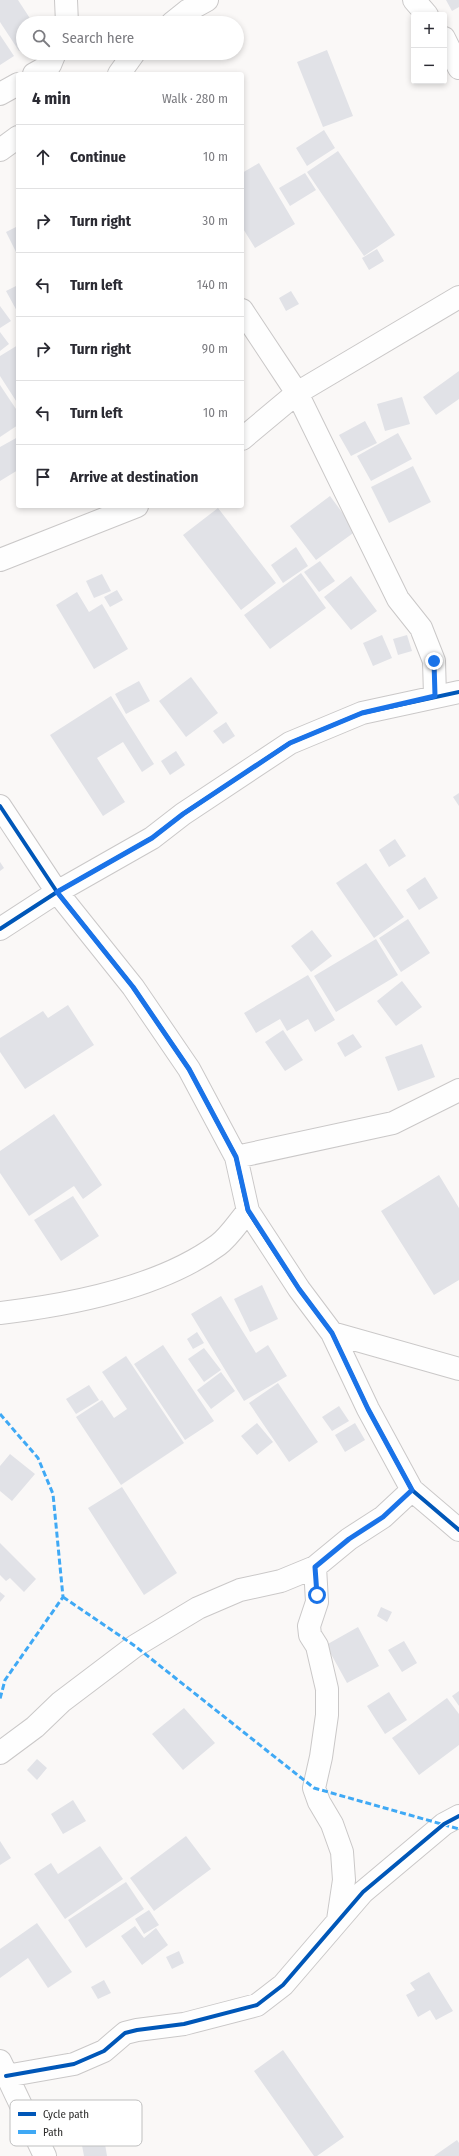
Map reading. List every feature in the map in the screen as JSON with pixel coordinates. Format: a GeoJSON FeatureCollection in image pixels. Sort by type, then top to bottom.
{"type":"FeatureCollection","features":[{"type":"Feature","properties":{"kind":"street"},"geometry":{"type":"LineString","coordinates":[[66,0],[67,16]]}},
{"type":"Feature","properties":{"kind":"street"},"geometry":{"type":"LineString","coordinates":[[181,16],[207,0]]}},
{"type":"Feature","properties":{"kind":"street"},"geometry":{"type":"LineString","coordinates":[[414,0],[424,12]]}},
{"type":"Feature","properties":{"kind":"street"},"geometry":{"type":"LineString","coordinates":[[447,44],[459,68]]}},
{"type":"Feature","properties":{"kind":"street"},"geometry":{"type":"LineString","coordinates":[[38,72],[50,65],[52,60]]}},
{"type":"Feature","properties":{"kind":"street"},"geometry":{"type":"LineString","coordinates":[[120,72],[129,60]]}},
{"type":"Feature","properties":{"kind":"street"},"geometry":{"type":"LineString","coordinates":[[0,94],[16,85]]}},
{"type":"Feature","properties":{"kind":"street"},"geometry":{"type":"LineString","coordinates":[[0,150],[16,138]]}},
{"type":"Feature","properties":{"kind":"street"},"geometry":{"type":"LineString","coordinates":[[244,437],[297,393],[459,297]]}},
{"type":"Feature","properties":{"kind":"street"},"geometry":{"type":"LineString","coordinates":[[244,313],[297,393],[398,599],[421,628],[434,661],[435,696]]}},
{"type":"Feature","properties":{"kind":"street"},"geometry":{"type":"LineString","coordinates":[[0,560],[132,508]]}},
{"type":"Feature","properties":{"kind":"street"},"geometry":{"type":"LineString","coordinates":[[0,928],[57,892],[152,838],[183,814],[290,743],[362,713],[459,692]]}},
{"type":"Feature","properties":{"kind":"street"},"geometry":{"type":"LineString","coordinates":[[0,806],[57,892],[133,987],[189,1069],[236,1157],[248,1210],[299,1289],[332,1333],[371,1416],[412,1490],[459,1530]]}},
{"type":"Feature","properties":{"kind":"street"},"geometry":{"type":"LineString","coordinates":[[236,1157],[393,1123],[459,1090]]}},
{"type":"Feature","properties":{"kind":"street"},"geometry":{"type":"LineString","coordinates":[[0,1313],[78,1301],[133,1286],[179,1267],[219,1244],[248,1210]]}},
{"type":"Feature","properties":{"kind":"street"},"geometry":{"type":"LineString","coordinates":[[332,1333],[459,1369]]}},
{"type":"Feature","properties":{"kind":"street"},"geometry":{"type":"LineString","coordinates":[[0,1753],[35,1728],[61,1702],[135,1646],[198,1608],[240,1590],[280,1582],[315,1567],[349,1539],[383,1517],[412,1490]]}},
{"type":"Feature","properties":{"kind":"street"},"geometry":{"type":"LineString","coordinates":[[315,1567],[317,1602],[309,1626],[310,1635],[317,1646],[327,1689],[327,1715],[322,1750],[314,1788],[319,1802],[332,1824],[342,1852],[344,1880],[338,1920]]}},
{"type":"Feature","properties":{"kind":"street"},"geometry":{"type":"LineString","coordinates":[[18,2100],[3,2069],[74,2064],[104,2051],[125,2033],[184,2024],[257,2005],[283,1985],[363,1892],[454,1826]]}},
{"type":"Feature","properties":{"kind":"street"},"geometry":{"type":"LineString","coordinates":[[40,2146],[45,2156]]}},
{"type":"Feature","properties":{"kind":"building"},"geometry":{"type":"Polygon","coordinates":[[[0,0],[18,0],[28,16],[16,16],[16,46],[0,22],[0,0]]]}},
{"type":"Feature","properties":{"kind":"building"},"geometry":{"type":"Polygon","coordinates":[[[446,0],[459,0],[459,7],[452,11],[446,0]]]}},
{"type":"Feature","properties":{"kind":"building"},"geometry":{"type":"Polygon","coordinates":[[[0,35],[14,56],[0,65],[0,35]]]}},
{"type":"Feature","properties":{"kind":"building"},"geometry":{"type":"Polygon","coordinates":[[[327,50],[353,116],[323,127],[297,62],[327,50]]]}},
{"type":"Feature","properties":{"kind":"building"},"geometry":{"type":"Polygon","coordinates":[[[324,130],[335,148],[307,166],[296,148],[324,130]]]}},
{"type":"Feature","properties":{"kind":"building"},"geometry":{"type":"Polygon","coordinates":[[[338,151],[395,235],[364,256],[307,172],[338,151]]]}},
{"type":"Feature","properties":{"kind":"building"},"geometry":{"type":"Polygon","coordinates":[[[259,163],[295,224],[255,248],[244,230],[244,172],[259,163]]]}},
{"type":"Feature","properties":{"kind":"building"},"geometry":{"type":"Polygon","coordinates":[[[305,173],[316,190],[290,206],[279,188],[305,173]]]}},
{"type":"Feature","properties":{"kind":"building"},"geometry":{"type":"Polygon","coordinates":[[[16,227],[16,252],[6,232],[16,227]]]}},
{"type":"Feature","properties":{"kind":"building"},"geometry":{"type":"Polygon","coordinates":[[[377,249],[384,261],[369,270],[362,258],[377,249]]]}},
{"type":"Feature","properties":{"kind":"building"},"geometry":{"type":"Polygon","coordinates":[[[16,286],[16,309],[6,291],[16,286]]]}},
{"type":"Feature","properties":{"kind":"building"},"geometry":{"type":"Polygon","coordinates":[[[291,291],[299,304],[286,311],[279,298],[291,291]]]}},
{"type":"Feature","properties":{"kind":"building"},"geometry":{"type":"Polygon","coordinates":[[[0,306],[11,321],[0,328],[0,306]]]}},
{"type":"Feature","properties":{"kind":"building"},"geometry":{"type":"Polygon","coordinates":[[[0,332],[9,344],[0,351],[0,332]]]}},
{"type":"Feature","properties":{"kind":"building"},"geometry":{"type":"Polygon","coordinates":[[[16,346],[16,401],[0,376],[0,356],[16,346]]]}},
{"type":"Feature","properties":{"kind":"building"},"geometry":{"type":"Polygon","coordinates":[[[459,371],[459,399],[436,415],[423,397],[459,371]]]}},
{"type":"Feature","properties":{"kind":"building"},"geometry":{"type":"Polygon","coordinates":[[[0,385],[16,409],[16,426],[0,437],[0,385]]]}},
{"type":"Feature","properties":{"kind":"building"},"geometry":{"type":"Polygon","coordinates":[[[402,397],[410,424],[385,431],[377,404],[402,397]]]}},
{"type":"Feature","properties":{"kind":"building"},"geometry":{"type":"Polygon","coordinates":[[[365,421],[377,443],[351,456],[339,435],[365,421]]]}},
{"type":"Feature","properties":{"kind":"building"},"geometry":{"type":"Polygon","coordinates":[[[398,433],[412,459],[371,481],[357,456],[398,433]]]}},
{"type":"Feature","properties":{"kind":"building"},"geometry":{"type":"Polygon","coordinates":[[[16,438],[16,471],[0,481],[0,447],[16,438]]]}},
{"type":"Feature","properties":{"kind":"building"},"geometry":{"type":"Polygon","coordinates":[[[413,466],[431,502],[389,523],[371,487],[413,466]]]}},
{"type":"Feature","properties":{"kind":"building"},"geometry":{"type":"Polygon","coordinates":[[[330,496],[356,531],[316,560],[290,526],[330,496]]]}},
{"type":"Feature","properties":{"kind":"building"},"geometry":{"type":"Polygon","coordinates":[[[218,508],[276,583],[241,610],[183,535],[218,508]]]}},
{"type":"Feature","properties":{"kind":"building"},"geometry":{"type":"Polygon","coordinates":[[[296,547],[308,566],[283,583],[271,565],[296,547]]]}},
{"type":"Feature","properties":{"kind":"building"},"geometry":{"type":"Polygon","coordinates":[[[320,561],[335,581],[319,592],[304,572],[320,561]]]}},
{"type":"Feature","properties":{"kind":"building"},"geometry":{"type":"Polygon","coordinates":[[[301,573],[326,608],[270,649],[244,615],[301,573]]]}},
{"type":"Feature","properties":{"kind":"building"},"geometry":{"type":"Polygon","coordinates":[[[102,574],[111,591],[94,598],[86,581],[102,574]]]}},
{"type":"Feature","properties":{"kind":"building"},"geometry":{"type":"Polygon","coordinates":[[[351,576],[377,611],[351,630],[324,597],[351,576]]]}},
{"type":"Feature","properties":{"kind":"building"},"geometry":{"type":"Polygon","coordinates":[[[117,590],[123,600],[110,607],[104,597],[117,590]]]}},
{"type":"Feature","properties":{"kind":"building"},"geometry":{"type":"Polygon","coordinates":[[[77,592],[89,612],[102,604],[128,649],[94,669],[56,605],[77,592]]]}},
{"type":"Feature","properties":{"kind":"building"},"geometry":{"type":"Polygon","coordinates":[[[382,635],[392,658],[373,666],[363,643],[382,635]]]}},
{"type":"Feature","properties":{"kind":"building"},"geometry":{"type":"Polygon","coordinates":[[[407,635],[412,651],[398,655],[393,639],[407,635]]]}},
{"type":"Feature","properties":{"kind":"building"},"geometry":{"type":"Polygon","coordinates":[[[191,677],[218,713],[186,737],[159,701],[191,677]]]}},
{"type":"Feature","properties":{"kind":"building"},"geometry":{"type":"Polygon","coordinates":[[[139,681],[150,701],[126,714],[115,694],[139,681]]]}},
{"type":"Feature","properties":{"kind":"building"},"geometry":{"type":"Polygon","coordinates":[[[111,696],[154,764],[142,772],[123,742],[97,758],[125,802],[103,816],[50,735],[111,696]]]}},
{"type":"Feature","properties":{"kind":"building"},"geometry":{"type":"Polygon","coordinates":[[[226,722],[235,736],[223,744],[213,731],[226,722]]]}},
{"type":"Feature","properties":{"kind":"building"},"geometry":{"type":"Polygon","coordinates":[[[176,751],[185,765],[170,775],[161,761],[176,751]]]}},
{"type":"Feature","properties":{"kind":"building"},"geometry":{"type":"Polygon","coordinates":[[[459,793],[459,806],[453,797],[459,793]]]}},
{"type":"Feature","properties":{"kind":"building"},"geometry":{"type":"Polygon","coordinates":[[[395,839],[406,856],[389,867],[379,850],[395,839]]]}},
{"type":"Feature","properties":{"kind":"building"},"geometry":{"type":"Polygon","coordinates":[[[0,862],[4,868],[0,871],[0,862]]]}},
{"type":"Feature","properties":{"kind":"building"},"geometry":{"type":"Polygon","coordinates":[[[366,863],[404,917],[374,938],[336,883],[366,863]]]}},
{"type":"Feature","properties":{"kind":"building"},"geometry":{"type":"Polygon","coordinates":[[[425,877],[438,898],[419,910],[406,890],[425,877]]]}},
{"type":"Feature","properties":{"kind":"building"},"geometry":{"type":"Polygon","coordinates":[[[408,919],[430,953],[401,972],[379,938],[408,919]]]}},
{"type":"Feature","properties":{"kind":"building"},"geometry":{"type":"Polygon","coordinates":[[[312,930],[332,956],[311,972],[291,946],[312,930]]]}},
{"type":"Feature","properties":{"kind":"building"},"geometry":{"type":"Polygon","coordinates":[[[376,939],[398,975],[336,1012],[314,976],[376,939]]]}},
{"type":"Feature","properties":{"kind":"building"},"geometry":{"type":"Polygon","coordinates":[[[308,975],[335,1020],[315,1032],[308,1019],[287,1031],[280,1019],[256,1033],[244,1013],[308,975]]]}},
{"type":"Feature","properties":{"kind":"building"},"geometry":{"type":"Polygon","coordinates":[[[402,981],[422,1007],[396,1026],[377,1001],[402,981]]]}},
{"type":"Feature","properties":{"kind":"building"},"geometry":{"type":"Polygon","coordinates":[[[68,1005],[94,1045],[25,1089],[0,1052],[0,1038],[43,1011],[48,1018],[68,1005]]]}},
{"type":"Feature","properties":{"kind":"building"},"geometry":{"type":"Polygon","coordinates":[[[283,1030],[303,1060],[285,1071],[265,1042],[283,1030]]]}},
{"type":"Feature","properties":{"kind":"building"},"geometry":{"type":"Polygon","coordinates":[[[353,1034],[362,1047],[345,1057],[337,1043],[353,1034]]]}},
{"type":"Feature","properties":{"kind":"building"},"geometry":{"type":"Polygon","coordinates":[[[422,1044],[435,1077],[398,1091],[385,1057],[422,1044]]]}},
{"type":"Feature","properties":{"kind":"building"},"geometry":{"type":"Polygon","coordinates":[[[54,1114],[102,1185],[83,1199],[74,1186],[29,1216],[0,1173],[0,1151],[54,1114]]]}},
{"type":"Feature","properties":{"kind":"building"},"geometry":{"type":"Polygon","coordinates":[[[439,1175],[459,1208],[459,1280],[434,1295],[381,1211],[439,1175]]]}},
{"type":"Feature","properties":{"kind":"building"},"geometry":{"type":"Polygon","coordinates":[[[73,1196],[99,1236],[61,1261],[34,1220],[73,1196]]]}},
{"type":"Feature","properties":{"kind":"building"},"geometry":{"type":"Polygon","coordinates":[[[262,1285],[278,1319],[250,1332],[234,1299],[262,1285]]]}},
{"type":"Feature","properties":{"kind":"building"},"geometry":{"type":"Polygon","coordinates":[[[221,1296],[256,1353],[268,1345],[287,1376],[244,1401],[191,1314],[221,1296]]]}},
{"type":"Feature","properties":{"kind":"building"},"geometry":{"type":"Polygon","coordinates":[[[197,1332],[204,1343],[193,1349],[187,1339],[197,1332]]]}},
{"type":"Feature","properties":{"kind":"building"},"geometry":{"type":"Polygon","coordinates":[[[163,1345],[214,1421],[185,1440],[134,1364],[163,1345]]]}},
{"type":"Feature","properties":{"kind":"building"},"geometry":{"type":"Polygon","coordinates":[[[204,1348],[221,1370],[204,1382],[188,1359],[204,1348]]]}},
{"type":"Feature","properties":{"kind":"building"},"geometry":{"type":"Polygon","coordinates":[[[126,1356],[184,1443],[121,1485],[76,1417],[102,1400],[114,1418],[127,1409],[102,1372],[126,1356]]]}},
{"type":"Feature","properties":{"kind":"building"},"geometry":{"type":"Polygon","coordinates":[[[221,1372],[235,1391],[211,1409],[197,1390],[221,1372]]]}},
{"type":"Feature","properties":{"kind":"building"},"geometry":{"type":"Polygon","coordinates":[[[278,1383],[318,1442],[289,1462],[249,1403],[278,1383]]]}},
{"type":"Feature","properties":{"kind":"building"},"geometry":{"type":"Polygon","coordinates":[[[89,1385],[99,1400],[76,1414],[66,1399],[89,1385]]]}},
{"type":"Feature","properties":{"kind":"building"},"geometry":{"type":"Polygon","coordinates":[[[339,1406],[349,1421],[332,1431],[322,1417],[339,1406]]]}},
{"type":"Feature","properties":{"kind":"building"},"geometry":{"type":"Polygon","coordinates":[[[257,1423],[273,1442],[257,1455],[241,1436],[257,1423]]]}},
{"type":"Feature","properties":{"kind":"building"},"geometry":{"type":"Polygon","coordinates":[[[355,1423],[365,1440],[345,1452],[335,1435],[355,1423]]]}},
{"type":"Feature","properties":{"kind":"building"},"geometry":{"type":"Polygon","coordinates":[[[10,1454],[35,1474],[12,1501],[0,1491],[0,1466],[10,1454]]]}},
{"type":"Feature","properties":{"kind":"building"},"geometry":{"type":"Polygon","coordinates":[[[122,1487],[177,1573],[144,1595],[88,1508],[122,1487]]]}},
{"type":"Feature","properties":{"kind":"building"},"geometry":{"type":"Polygon","coordinates":[[[0,1543],[36,1579],[24,1592],[10,1578],[6,1581],[0,1575],[0,1543]]]}},
{"type":"Feature","properties":{"kind":"building"},"geometry":{"type":"Polygon","coordinates":[[[0,1592],[5,1596],[0,1602],[0,1592]]]}},
{"type":"Feature","properties":{"kind":"building"},"geometry":{"type":"Polygon","coordinates":[[[381,1607],[392,1612],[387,1622],[377,1616],[381,1607]]]}},
{"type":"Feature","properties":{"kind":"building"},"geometry":{"type":"Polygon","coordinates":[[[358,1627],[379,1666],[347,1683],[326,1645],[358,1627]]]}},
{"type":"Feature","properties":{"kind":"building"},"geometry":{"type":"Polygon","coordinates":[[[404,1641],[417,1663],[402,1672],[388,1650],[404,1641]]]}},
{"type":"Feature","properties":{"kind":"building"},"geometry":{"type":"Polygon","coordinates":[[[459,1691],[459,1706],[452,1696],[459,1691]]]}},
{"type":"Feature","properties":{"kind":"building"},"geometry":{"type":"Polygon","coordinates":[[[389,1692],[407,1720],[385,1734],[367,1706],[389,1692]]]}},
{"type":"Feature","properties":{"kind":"building"},"geometry":{"type":"Polygon","coordinates":[[[447,1698],[459,1714],[459,1745],[419,1775],[392,1738],[447,1698]]]}},
{"type":"Feature","properties":{"kind":"building"},"geometry":{"type":"Polygon","coordinates":[[[184,1708],[215,1743],[183,1770],[152,1734],[184,1708]]]}},
{"type":"Feature","properties":{"kind":"building"},"geometry":{"type":"Polygon","coordinates":[[[37,1759],[47,1768],[37,1780],[27,1770],[37,1759]]]}},
{"type":"Feature","properties":{"kind":"building"},"geometry":{"type":"Polygon","coordinates":[[[73,1800],[86,1821],[63,1834],[51,1814],[73,1800]]]}},
{"type":"Feature","properties":{"kind":"building"},"geometry":{"type":"Polygon","coordinates":[[[186,1836],[211,1869],[154,1911],[130,1878],[186,1836]]]}},
{"type":"Feature","properties":{"kind":"building"},"geometry":{"type":"Polygon","coordinates":[[[0,1841],[11,1858],[0,1865],[0,1841]]]}},
{"type":"Feature","properties":{"kind":"building"},"geometry":{"type":"Polygon","coordinates":[[[100,1846],[123,1879],[65,1919],[34,1874],[51,1863],[58,1874],[100,1846]]]}},
{"type":"Feature","properties":{"kind":"building"},"geometry":{"type":"Polygon","coordinates":[[[126,1882],[144,1909],[86,1948],[68,1920],[126,1882]]]}},
{"type":"Feature","properties":{"kind":"building"},"geometry":{"type":"Polygon","coordinates":[[[149,1910],[159,1925],[144,1934],[135,1919],[149,1910]]]}},
{"type":"Feature","properties":{"kind":"building"},"geometry":{"type":"Polygon","coordinates":[[[37,1923],[72,1972],[48,1988],[28,1958],[0,1978],[0,1949],[37,1923]]]}},
{"type":"Feature","properties":{"kind":"building"},"geometry":{"type":"Polygon","coordinates":[[[135,1926],[144,1938],[156,1928],[168,1945],[142,1965],[121,1936],[135,1926]]]}},
{"type":"Feature","properties":{"kind":"building"},"geometry":{"type":"Polygon","coordinates":[[[179,1951],[184,1963],[172,1969],[166,1957],[179,1951]]]}},
{"type":"Feature","properties":{"kind":"building"},"geometry":{"type":"Polygon","coordinates":[[[429,1972],[453,2011],[436,2020],[430,2010],[418,2017],[406,1995],[415,1990],[410,1983],[429,1972]]]}},
{"type":"Feature","properties":{"kind":"building"},"geometry":{"type":"Polygon","coordinates":[[[104,1980],[111,1993],[98,1999],[91,1987],[104,1980]]]}},
{"type":"Feature","properties":{"kind":"building"},"geometry":{"type":"Polygon","coordinates":[[[283,2050],[344,2137],[317,2156],[314,2156],[254,2071],[283,2050]]]}},
{"type":"Feature","properties":{"kind":"building"},"geometry":{"type":"Polygon","coordinates":[[[457,2140],[459,2143],[459,2156],[434,2156],[457,2140]]]}},
{"type":"Feature","properties":{"kind":"building"},"geometry":{"type":"Polygon","coordinates":[[[82,2146],[105,2146],[107,2156],[84,2156],[82,2146]]]}},
{"type":"Feature","properties":{"kind":"marked path"},"geometry":{"type":"LineString","coordinates":[[0,1414],[38,1458],[53,1494],[63,1597],[5,1680],[0,1699]]}},
{"type":"Feature","properties":{"kind":"marked path"},"geometry":{"type":"LineString","coordinates":[[63,1597],[135,1646],[314,1788],[459,1829]]}},
{"type":"Feature","properties":{"kind":"cycle path"},"geometry":{"type":"LineString","coordinates":[[0,929],[57,892],[152,838],[183,814],[290,743],[362,713],[459,692]]}},
{"type":"Feature","properties":{"kind":"cycle path"},"geometry":{"type":"LineString","coordinates":[[0,806],[57,892],[133,987],[189,1069],[236,1157],[248,1211],[299,1289],[332,1333],[368,1409],[412,1490],[459,1530]]}},
{"type":"Feature","properties":{"kind":"cycle path"},"geometry":{"type":"LineString","coordinates":[[6,2076],[74,2064],[104,2051],[125,2033],[184,2024],[257,2005],[283,1985],[363,1892],[444,1824],[459,1816]]}},
{"type":"Feature","properties":{"kind":"route"},"geometry":{"type":"LineString","coordinates":[[317,1595],[315,1567],[349,1539],[383,1517],[412,1490],[392,1456],[368,1409],[332,1333],[299,1289],[248,1210],[236,1157],[189,1069],[133,987],[57,892],[152,838],[183,814],[290,743],[362,713],[435,696],[434,661]]}}]}
